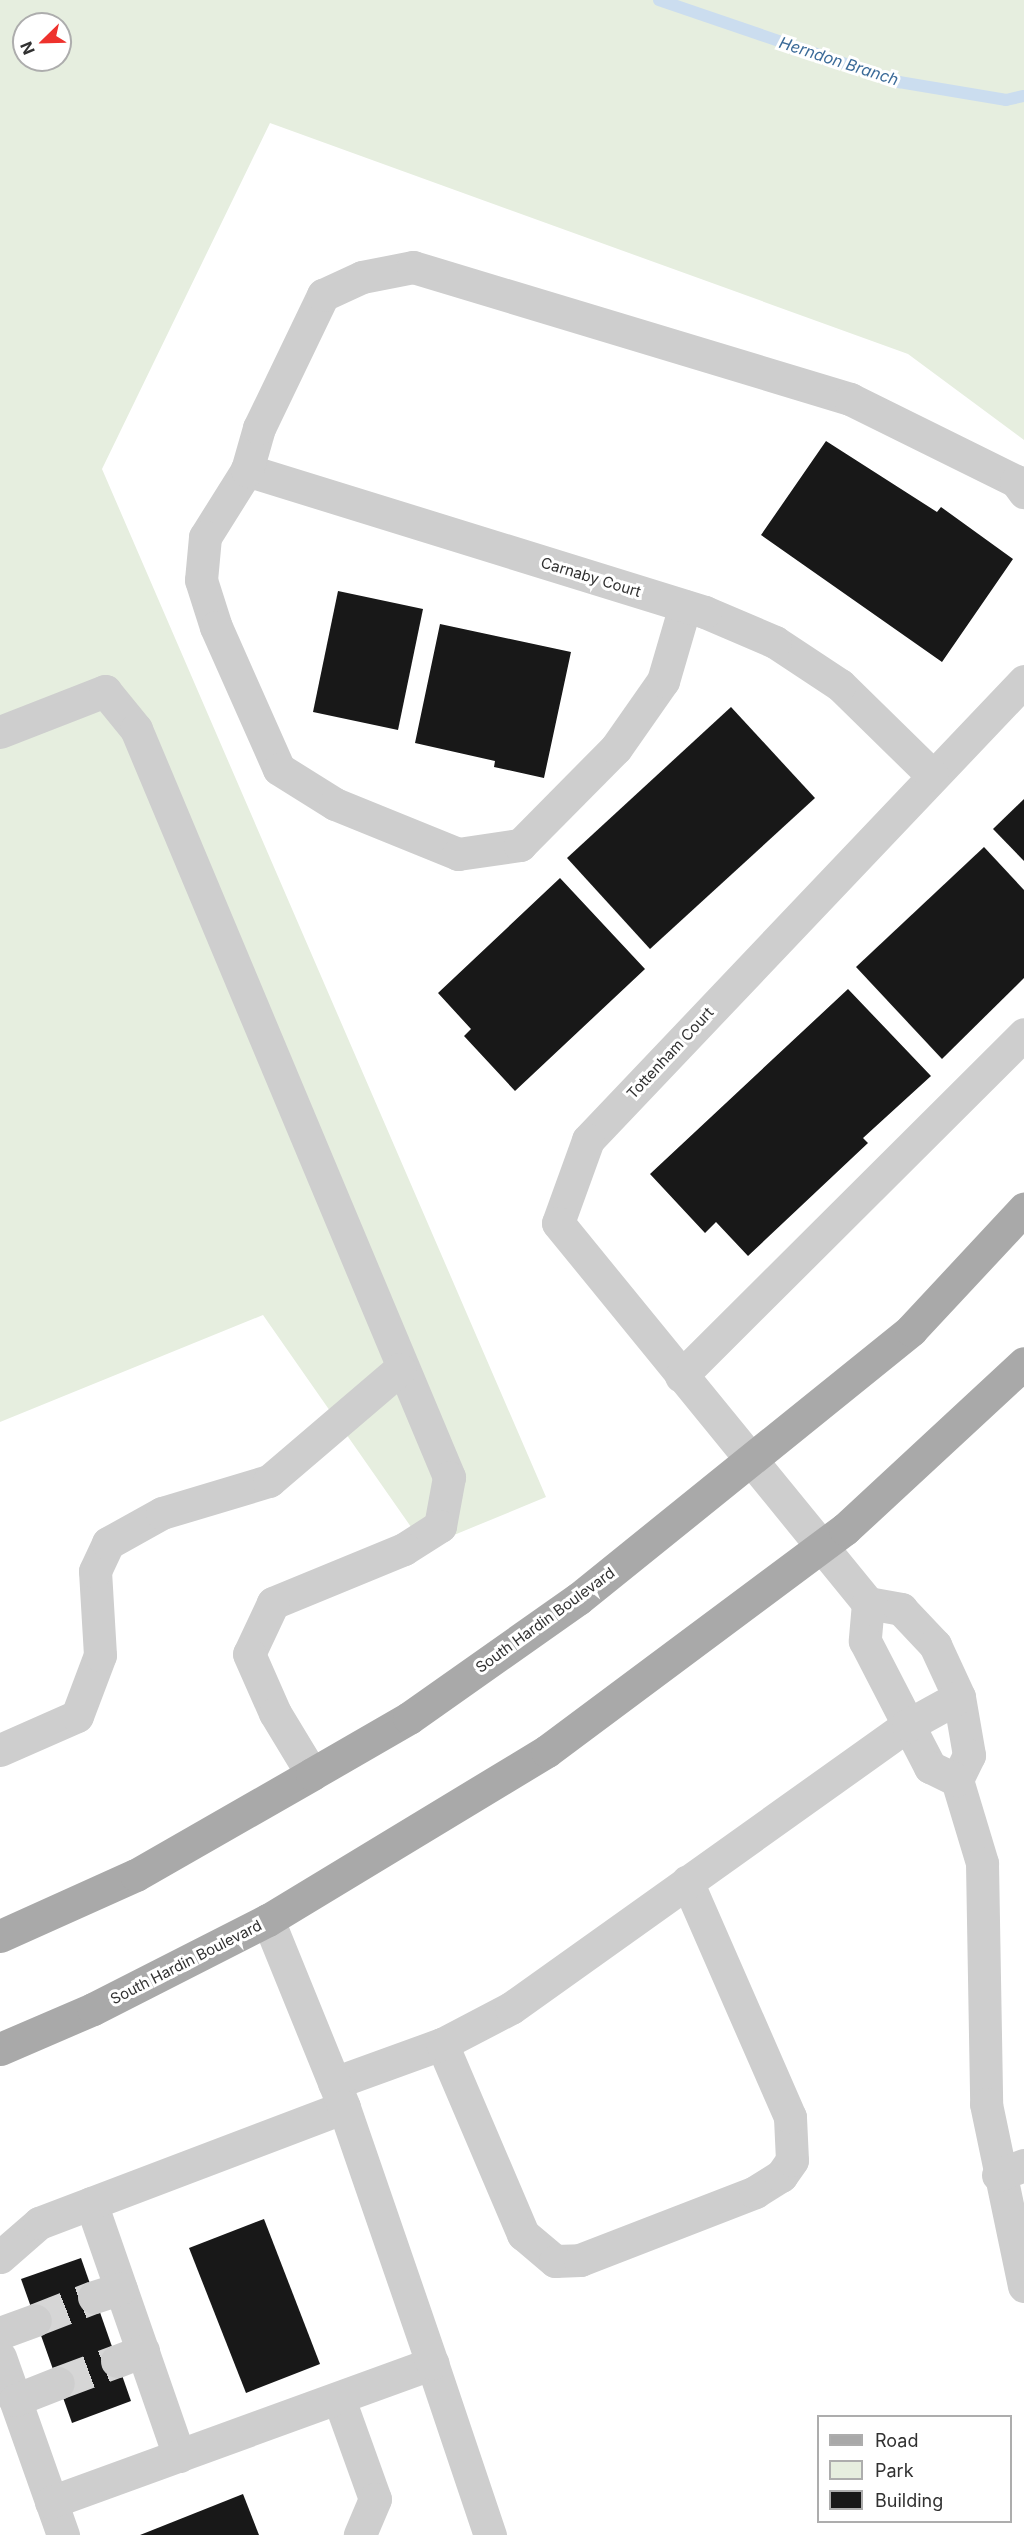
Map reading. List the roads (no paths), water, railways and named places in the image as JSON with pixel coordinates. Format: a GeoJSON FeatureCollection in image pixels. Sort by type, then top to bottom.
{"type":"FeatureCollection","features":[{"type":"Feature","properties":{"kind":"main road","name":"South Hardin Boulevard"},"geometry":{"type":"LineString","coordinates":[[0,1936],[136,1875],[409,1718],[578,1599],[911,1330],[1024,1209]]}},
{"type":"Feature","properties":{"kind":"main road","name":"South Hardin Boulevard"},"geometry":{"type":"LineString","coordinates":[[0,2049],[93,2009],[268,1920],[547,1751],[820,1547],[1024,1363]]}},
{"type":"Feature","properties":{"kind":"street"},"geometry":{"type":"LineString","coordinates":[[686,606],[663,681],[616,748],[520,845],[458,854],[335,804],[279,769],[216,627],[201,580],[205,537],[247,470],[259,428],[323,295],[362,276],[413,267],[850,399],[1016,481],[1024,492]]}},
{"type":"Feature","properties":{"kind":"street","name":"Carnaby Court"},"geometry":{"type":"LineString","coordinates":[[247,470],[686,606],[741,626],[808,662],[869,710],[932,775]]}},
{"type":"Feature","properties":{"kind":"street","name":"Tottenham Court"},"geometry":{"type":"LineString","coordinates":[[868,1603],[749,1461],[558,1223],[588,1140],[932,775],[1024,681]]}},
{"type":"Feature","properties":{"kind":"street"},"geometry":{"type":"LineString","coordinates":[[0,732],[105,691],[136,729],[400,1369],[449,1477],[440,1526],[404,1549],[273,1603],[249,1654],[275,1713],[312,1774]]}},
{"type":"Feature","properties":{"kind":"street"},"geometry":{"type":"LineString","coordinates":[[681,1376],[1024,1034]]}},
{"type":"Feature","properties":{"kind":"street"},"geometry":{"type":"LineString","coordinates":[[0,1750],[77,1716],[100,1655],[95,1571],[108,1543],[162,1513],[269,1481],[400,1369]]}},
{"type":"Feature","properties":{"kind":"street"},"geometry":{"type":"LineString","coordinates":[[957,1780],[930,1767],[864,1641],[868,1603],[901,1609],[935,1645],[959,1697],[969,1755],[957,1780],[982,1863],[986,2104],[1011,2170],[1024,2286]]}},
{"type":"Feature","properties":{"kind":"street"},"geometry":{"type":"LineString","coordinates":[[0,2257],[39,2223],[91,2203],[339,2095],[511,2008],[908,1725],[959,1697]]}},
{"type":"Feature","properties":{"kind":"street"},"geometry":{"type":"LineString","coordinates":[[442,2044],[523,2234],[555,2261],[580,2260],[755,2192],[781,2176],[792,2160],[790,2117],[687,1881]]}},
{"type":"Feature","properties":{"kind":"street"},"geometry":{"type":"LineString","coordinates":[[268,1920],[339,2095],[490,2535]]}},
{"type":"Feature","properties":{"kind":"street"},"geometry":{"type":"LineString","coordinates":[[91,2203],[107,2293],[130,2356],[179,2456]]}},
{"type":"Feature","properties":{"kind":"street"},"geometry":{"type":"LineString","coordinates":[[0,2333],[35,2320]]}},
{"type":"Feature","properties":{"kind":"street"},"geometry":{"type":"LineString","coordinates":[[0,2357],[63,2535]]}},
{"type":"Feature","properties":{"kind":"street"},"geometry":{"type":"LineString","coordinates":[[51,2502],[339,2399],[432,2363]]}},
{"type":"Feature","properties":{"kind":"street"},"geometry":{"type":"LineString","coordinates":[[15,2400],[58,2383]]}},
{"type":"Feature","properties":{"kind":"street"},"geometry":{"type":"LineString","coordinates":[[339,2399],[375,2499],[360,2535]]}},
{"type":"Feature","properties":{"kind":"waterway","name":"Herndon Branch"},"geometry":{"type":"LineString","coordinates":[[659,0],[899,82],[1006,100],[1024,96]]}},
{"type":"Feature","properties":{"kind":"tunnel"},"geometry":{"type":"LineString","coordinates":[[35,2320],[94,2297]]}},
{"type":"Feature","properties":{"kind":"tunnel"},"geometry":{"type":"LineString","coordinates":[[58,2383],[117,2361]]}}]}
